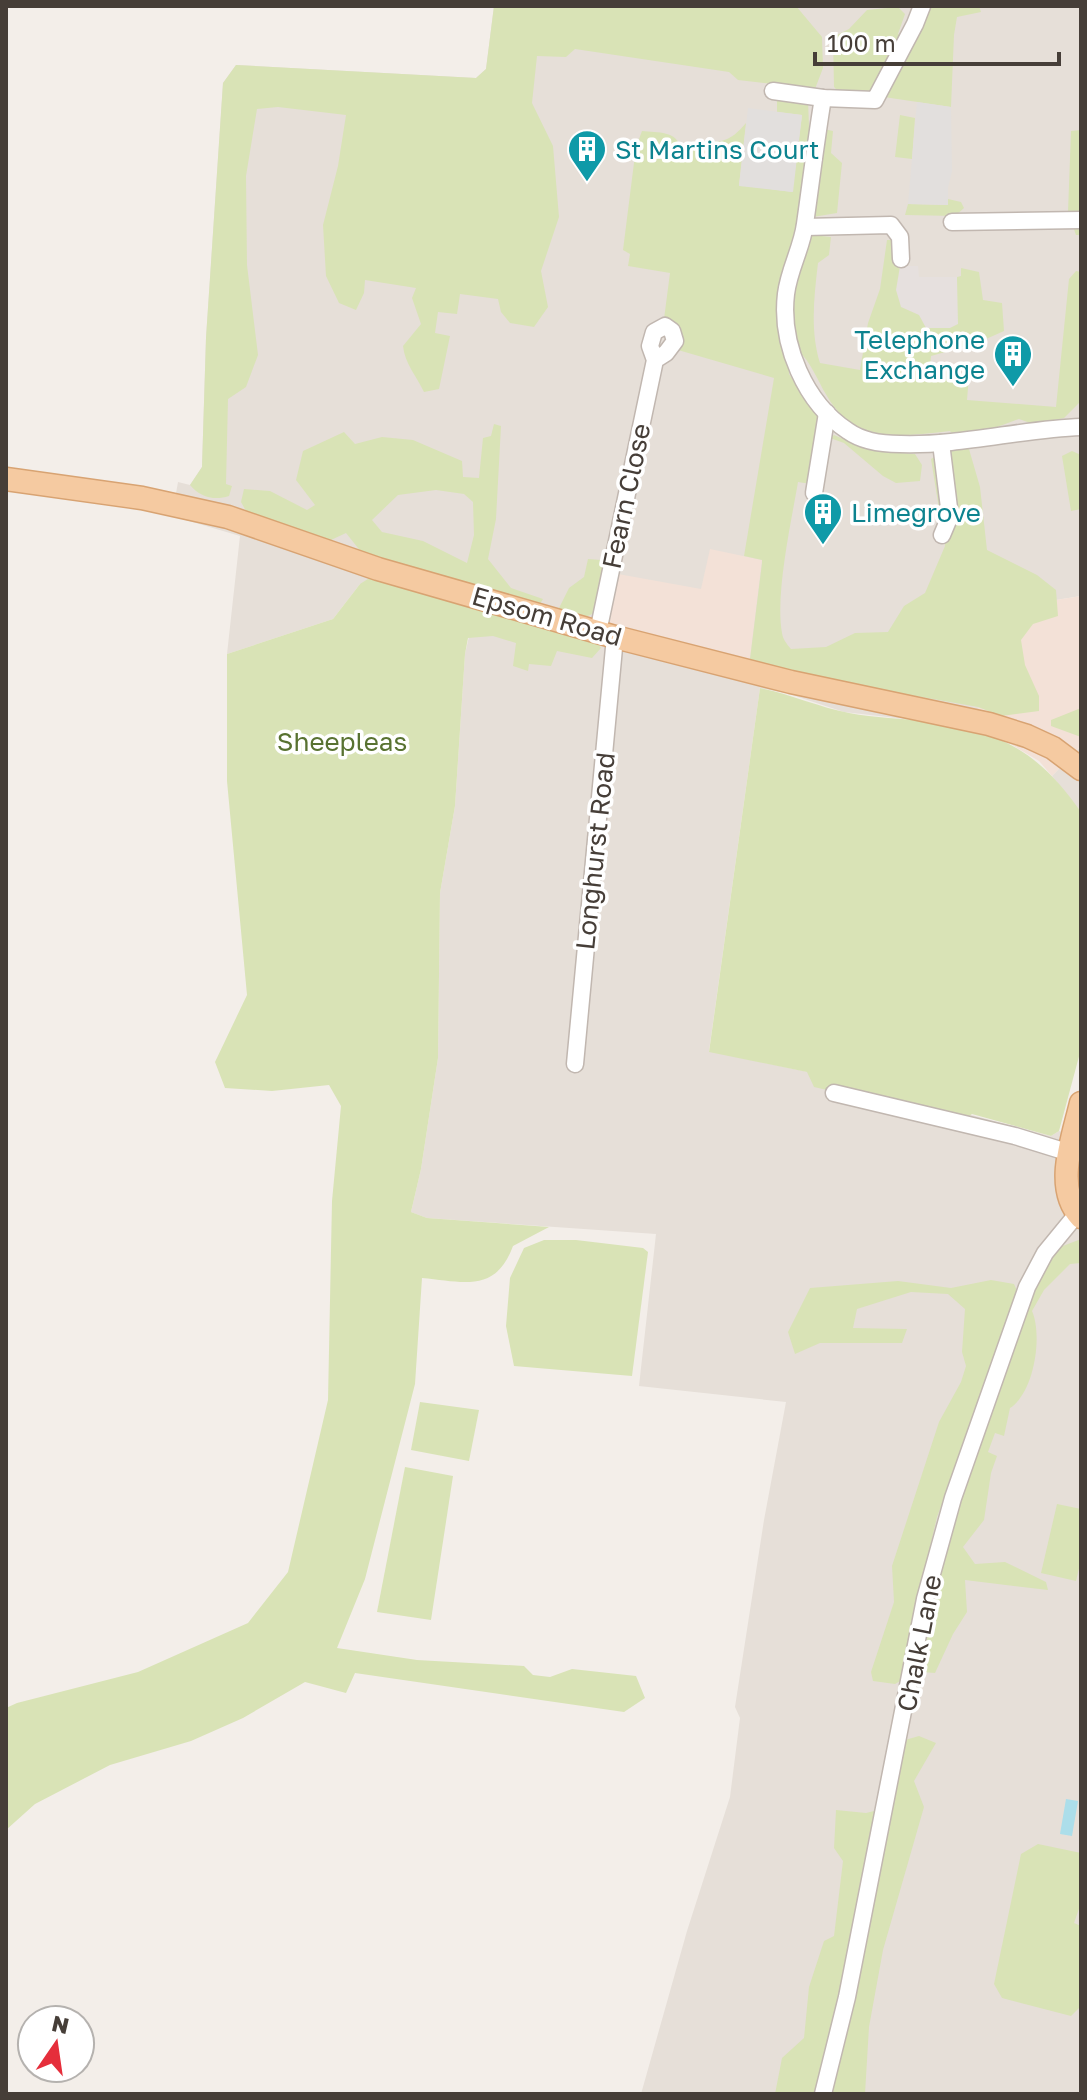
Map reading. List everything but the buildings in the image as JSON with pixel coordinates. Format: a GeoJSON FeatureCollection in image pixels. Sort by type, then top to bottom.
{"type":"FeatureCollection","features":[{"type":"Feature","properties":{"kind":"main road","name":"Epsom Road"},"geometry":{"type":"LineString","coordinates":[[6,479],[184,505],[378,569],[606,634],[791,682],[989,724],[1053,748],[1081,769]]}},
{"type":"Feature","properties":{"kind":"main road"},"geometry":{"type":"LineString","coordinates":[[1079,1216],[1068,1196],[1066,1175],[1081,1103]]}},
{"type":"Feature","properties":{"kind":"street"},"geometry":{"type":"LineString","coordinates":[[773,91],[823,98],[875,100],[922,6]]}},
{"type":"Feature","properties":{"kind":"street"},"geometry":{"type":"LineString","coordinates":[[823,98],[805,227],[785,296],[790,351],[806,383],[827,413],[849,432],[872,441],[899,444],[941,443],[1081,427]]}},
{"type":"Feature","properties":{"kind":"street"},"geometry":{"type":"LineString","coordinates":[[952,222],[1081,220]]}},
{"type":"Feature","properties":{"kind":"street"},"geometry":{"type":"LineString","coordinates":[[805,227],[891,225],[900,237],[901,259]]}},
{"type":"Feature","properties":{"kind":"street","name":"Fearn Close"},"geometry":{"type":"LineString","coordinates":[[606,634],[655,360]]}},
{"type":"Feature","properties":{"kind":"street"},"geometry":{"type":"LineString","coordinates":[[814,493],[827,413]]}},
{"type":"Feature","properties":{"kind":"street"},"geometry":{"type":"LineString","coordinates":[[941,443],[950,516],[942,535]]}},
{"type":"Feature","properties":{"kind":"street","name":"Longhurst Road"},"geometry":{"type":"LineString","coordinates":[[575,1064],[606,634]]}},
{"type":"Feature","properties":{"kind":"street"},"geometry":{"type":"LineString","coordinates":[[834,1093],[952,1120],[1070,1153]]}},
{"type":"Feature","properties":{"kind":"street","name":"Chalk Lane"},"geometry":{"type":"LineString","coordinates":[[823,2094],[847,1997],[925,1599],[953,1498],[1027,1287],[1045,1253],[1079,1216]]}},
{"type":"Feature","properties":{"kind":"shaded area"},"geometry":{"type":"Polygon","coordinates":[[[494,6],[1081,6],[1081,596],[1056,600],[975,731],[931,722],[844,712],[760,688],[709,1051],[808,1072],[1051,1136],[1059,1131],[1079,1136],[1073,1167],[1081,1187],[1081,2094],[641,2094],[687,1931],[730,1797],[740,1718],[735,1707],[786,1402],[639,1386],[656,1234],[427,1218],[411,1212],[421,1169],[438,1058],[440,893],[455,806],[465,654],[476,606],[360,584],[333,619],[227,654],[240,536],[172,516],[178,482],[190,485],[202,467],[206,338],[223,83],[236,65],[476,78],[486,69],[494,6]]]}},
{"type":"Feature","properties":{"kind":"shaded area"},"geometry":{"type":"Polygon","coordinates":[[[917,102],[951,107],[952,171],[948,205],[908,204],[917,102]]]}},
{"type":"Feature","properties":{"kind":"shaded area"},"geometry":{"type":"Polygon","coordinates":[[[748,108],[802,115],[793,192],[739,186],[748,108]]]}},
{"type":"Feature","properties":{"kind":"shaded area"},"geometry":{"type":"Polygon","coordinates":[[[900,266],[918,266],[919,277],[957,277],[958,324],[950,328],[926,328],[919,315],[901,307],[896,290],[900,266]]]}},
{"type":"Feature","properties":{"kind":"shaded area"},"geometry":{"type":"Polygon","coordinates":[[[710,549],[762,560],[750,659],[746,663],[605,627],[618,574],[701,589],[710,549]]]}},
{"type":"Feature","properties":{"kind":"shaded area"},"geometry":{"type":"Polygon","coordinates":[[[1081,596],[1081,746],[1052,776],[1039,761],[1009,743],[975,731],[992,618],[1081,596]]]}},
{"type":"Feature","properties":{"kind":"shaded area"},"geometry":{"type":"Polygon","coordinates":[[[1081,746],[1081,812],[1052,776],[1081,746]]]}},
{"type":"Feature","properties":{"kind":"green space"},"geometry":{"type":"Polygon","coordinates":[[[494,6],[796,6],[822,37],[823,68],[815,89],[738,80],[729,72],[575,49],[566,57],[537,56],[532,103],[553,146],[559,217],[541,271],[548,307],[534,327],[510,323],[501,312],[498,299],[460,294],[457,314],[438,312],[435,333],[450,336],[439,389],[424,392],[408,364],[403,346],[421,324],[412,298],[416,288],[365,280],[364,293],[356,310],[339,303],[326,276],[323,225],[338,166],[346,115],[278,107],[257,109],[246,176],[247,265],[258,355],[246,387],[228,399],[226,484],[232,486],[229,496],[213,498],[198,492],[190,485],[202,467],[206,338],[223,83],[236,65],[476,78],[486,69],[494,6]]]}},
{"type":"Feature","properties":{"kind":"green space"},"geometry":{"type":"Polygon","coordinates":[[[931,6],[979,6],[981,12],[957,17],[951,107],[837,90],[834,87],[833,37],[849,29],[867,10],[898,7],[905,14],[898,34],[914,39],[931,6]]]}},
{"type":"Feature","properties":{"kind":"green space"},"geometry":{"type":"Polygon","coordinates":[[[782,96],[808,100],[809,126],[833,131],[831,153],[842,163],[837,213],[801,219],[795,247],[789,374],[818,416],[811,484],[798,482],[788,538],[780,617],[783,638],[791,649],[826,647],[855,633],[888,632],[904,606],[925,593],[945,546],[931,459],[946,449],[969,449],[980,487],[987,550],[1037,575],[1056,590],[1058,616],[1033,624],[1021,640],[1025,665],[1039,696],[1039,711],[1001,716],[978,707],[763,666],[750,659],[762,560],[744,556],[774,378],[678,350],[680,330],[672,320],[664,319],[670,273],[628,266],[630,254],[623,250],[636,147],[642,131],[671,135],[681,149],[692,151],[699,142],[731,137],[746,123],[739,185],[792,192],[802,115],[777,112],[777,101],[782,96]]]}},
{"type":"Feature","properties":{"kind":"green space"},"geometry":{"type":"Polygon","coordinates":[[[900,115],[915,118],[912,159],[895,157],[900,115]]]}},
{"type":"Feature","properties":{"kind":"green space"},"geometry":{"type":"Polygon","coordinates":[[[1081,130],[1081,235],[1076,235],[1068,212],[1071,131],[1081,130]]]}},
{"type":"Feature","properties":{"kind":"green space"},"geometry":{"type":"Polygon","coordinates":[[[948,199],[961,202],[964,208],[955,216],[905,215],[908,204],[947,205],[948,199]]]}},
{"type":"Feature","properties":{"kind":"green space"},"geometry":{"type":"Polygon","coordinates":[[[812,235],[831,237],[829,255],[818,263],[815,288],[814,326],[820,363],[860,370],[868,323],[880,289],[887,240],[895,240],[900,266],[896,290],[901,307],[919,315],[926,328],[950,328],[958,324],[957,277],[961,276],[961,268],[979,272],[983,300],[1002,303],[1004,331],[977,343],[931,356],[930,368],[969,376],[967,400],[1056,407],[1069,279],[1076,271],[1081,272],[1079,403],[1064,418],[1033,424],[1019,419],[989,430],[953,435],[950,431],[914,435],[881,434],[851,423],[838,412],[810,365],[797,350],[793,320],[794,291],[800,263],[812,235]]]}},
{"type":"Feature","properties":{"kind":"green space"},"geometry":{"type":"Polygon","coordinates":[[[494,424],[501,426],[496,519],[488,559],[511,588],[543,599],[540,604],[362,553],[346,533],[331,540],[246,511],[241,502],[244,489],[270,491],[307,510],[315,505],[296,480],[303,451],[344,432],[355,444],[382,437],[413,440],[462,461],[463,477],[479,478],[483,438],[491,436],[494,424]],[[436,490],[398,495],[372,520],[382,532],[423,541],[467,563],[474,535],[473,502],[464,494],[436,490]]]}},
{"type":"Feature","properties":{"kind":"green space"},"geometry":{"type":"Polygon","coordinates":[[[834,435],[869,450],[915,454],[922,465],[920,481],[896,483],[844,443],[830,438],[834,435]]]}},
{"type":"Feature","properties":{"kind":"green space"},"geometry":{"type":"Polygon","coordinates":[[[1072,451],[1081,455],[1081,509],[1071,511],[1062,456],[1072,451]]]}},
{"type":"Feature","properties":{"kind":"green space"},"geometry":{"type":"Polygon","coordinates":[[[588,559],[601,560],[605,575],[597,612],[583,618],[558,610],[569,588],[584,577],[588,559]]]}},
{"type":"Feature","properties":{"kind":"green space","name":"Sheepleas"},"geometry":{"type":"Polygon","coordinates":[[[371,577],[595,639],[601,648],[592,658],[557,651],[551,666],[529,664],[528,671],[513,666],[516,643],[493,636],[468,638],[455,806],[440,893],[438,1058],[421,1169],[411,1212],[427,1218],[549,1227],[513,1246],[506,1261],[488,1278],[465,1282],[422,1278],[415,1384],[365,1579],[337,1648],[417,1660],[524,1666],[533,1675],[550,1677],[572,1669],[636,1676],[645,1698],[624,1712],[355,1673],[346,1693],[305,1682],[243,1718],[191,1741],[110,1765],[35,1804],[6,1830],[6,1708],[138,1672],[248,1623],[288,1572],[328,1400],[332,1201],[341,1106],[329,1085],[272,1091],[225,1088],[215,1062],[247,995],[227,781],[227,654],[333,619],[360,584],[371,577]]]}},
{"type":"Feature","properties":{"kind":"green space"},"geometry":{"type":"Polygon","coordinates":[[[760,688],[849,713],[954,726],[997,738],[1034,760],[1050,774],[1081,812],[1081,1049],[1059,1131],[1051,1136],[972,1114],[962,1121],[814,1087],[807,1072],[709,1052],[760,688]]]}},
{"type":"Feature","properties":{"kind":"green space"},"geometry":{"type":"Polygon","coordinates":[[[1081,708],[1081,737],[1051,726],[1051,720],[1081,708]]]}},
{"type":"Feature","properties":{"kind":"green space"},"geometry":{"type":"Polygon","coordinates":[[[1081,1239],[1081,1263],[1070,1264],[1044,1290],[1032,1311],[1037,1335],[1030,1377],[1018,1401],[1010,1408],[1004,1436],[995,1433],[988,1452],[997,1456],[991,1473],[984,1520],[963,1547],[975,1564],[1005,1562],[1046,1582],[1048,1590],[965,1580],[967,1612],[935,1673],[922,1672],[917,1663],[937,1570],[1026,1300],[1055,1249],[1081,1239]]]}},
{"type":"Feature","properties":{"kind":"green space"},"geometry":{"type":"Polygon","coordinates":[[[544,1240],[576,1240],[643,1248],[648,1252],[632,1376],[514,1366],[506,1326],[510,1278],[524,1248],[544,1240]]]}},
{"type":"Feature","properties":{"kind":"green space"},"geometry":{"type":"Polygon","coordinates":[[[991,1280],[1014,1284],[1018,1293],[937,1517],[904,1679],[895,1684],[873,1681],[871,1672],[894,1602],[892,1566],[939,1422],[961,1382],[966,1366],[962,1352],[965,1309],[948,1294],[911,1292],[857,1309],[853,1328],[907,1329],[902,1343],[820,1343],[795,1354],[788,1332],[810,1288],[898,1281],[951,1288],[991,1280]]]}},
{"type":"Feature","properties":{"kind":"green space"},"geometry":{"type":"Polygon","coordinates":[[[420,1402],[479,1410],[469,1461],[411,1450],[420,1402]]]}},
{"type":"Feature","properties":{"kind":"green space"},"geometry":{"type":"Polygon","coordinates":[[[405,1467],[453,1476],[431,1620],[377,1612],[405,1467]]]}},
{"type":"Feature","properties":{"kind":"green space"},"geometry":{"type":"Polygon","coordinates":[[[1057,1504],[1081,1509],[1081,1560],[1076,1581],[1041,1573],[1057,1504]]]}},
{"type":"Feature","properties":{"kind":"green space"},"geometry":{"type":"Polygon","coordinates":[[[919,1736],[936,1743],[914,1781],[924,1807],[883,1950],[869,2027],[865,2094],[829,2094],[905,1740],[919,1736]]]}},
{"type":"Feature","properties":{"kind":"green space"},"geometry":{"type":"Polygon","coordinates":[[[836,1810],[866,1813],[878,1810],[861,1900],[817,2094],[775,2094],[782,2058],[804,2038],[809,1987],[824,1941],[834,1936],[843,1861],[834,1848],[836,1810]]]}},
{"type":"Feature","properties":{"kind":"green space"},"geometry":{"type":"Polygon","coordinates":[[[1038,1844],[1081,1853],[1081,1903],[1074,1923],[1081,1926],[1081,2006],[1071,2016],[1002,1998],[994,1984],[1021,1854],[1038,1844]]]}},
{"type":"Feature","properties":{"kind":"water"},"geometry":{"type":"Polygon","coordinates":[[[1066,1799],[1078,1801],[1072,1836],[1060,1834],[1066,1799]]]}},
{"type":"Feature","properties":{"kind":"place","name":"St Martins Court"},"geometry":{"type":"Point","coordinates":[587,183]}},
{"type":"Feature","properties":{"kind":"place","name":"Telephone Exchange"},"geometry":{"type":"Point","coordinates":[1013,388]}},
{"type":"Feature","properties":{"kind":"place","name":"Limegrove"},"geometry":{"type":"Point","coordinates":[823,546]}}]}
